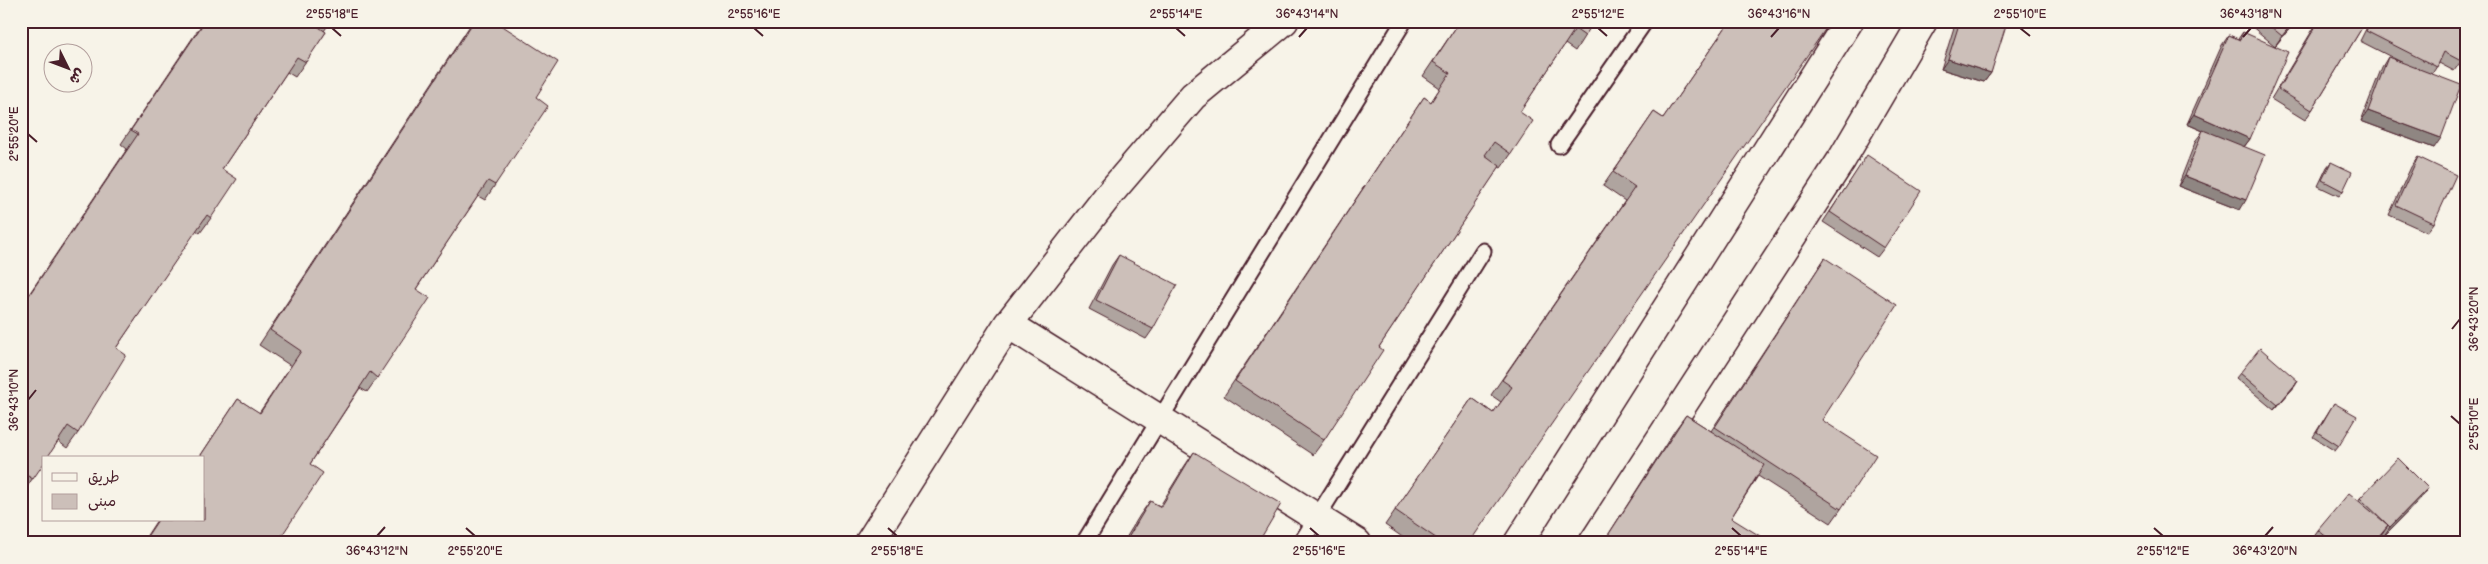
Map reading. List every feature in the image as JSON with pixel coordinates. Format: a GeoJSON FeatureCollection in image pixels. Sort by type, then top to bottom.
{"type":"FeatureCollection","features":[{"type":"Feature","properties":{"kind":"street"},"geometry":{"type":"LineString","coordinates":[[869,543],[1008,324],[1111,192],[1193,96],[1284,21]]}},
{"type":"Feature","properties":{"kind":"street"},"geometry":{"type":"LineString","coordinates":[[1518,543],[1849,21]]}},
{"type":"Feature","properties":{"kind":"street"},"geometry":{"type":"LineString","coordinates":[[1593,543],[1842,159],[1923,21]]}},
{"type":"Feature","properties":{"kind":"street"},"geometry":{"type":"LineString","coordinates":[[1008,324],[1356,543]]}},
{"type":"Feature","properties":{"kind":"lane"},"geometry":{"type":"LineString","coordinates":[[1084,543],[1404,21]]}},
{"type":"Feature","properties":{"kind":"lane"},"geometry":{"type":"LineString","coordinates":[[1559,146],[1645,21]]}},
{"type":"Feature","properties":{"kind":"lane"},"geometry":{"type":"LineString","coordinates":[[1301,543],[1483,251]]}},
{"type":"Feature","properties":{"kind":"building"},"geometry":{"type":"Polygon","coordinates":[[[205,21],[310,21],[326,32],[306,62],[297,57],[222,169],[237,179],[211,218],[207,215],[116,348],[126,355],[78,433],[68,426],[48,456],[42,456],[42,466],[33,479],[21,472],[21,307],[138,134],[131,130],[205,21]]]}},
{"type":"Feature","properties":{"kind":"building"},"geometry":{"type":"Polygon","coordinates":[[[474,21],[495,21],[558,62],[536,97],[548,106],[495,185],[488,181],[416,289],[430,298],[377,378],[370,372],[310,464],[323,473],[277,543],[154,543],[146,538],[157,522],[205,522],[205,456],[200,456],[238,399],[260,413],[301,351],[270,330],[474,21]]]}},
{"type":"Feature","properties":{"kind":"building"},"geometry":{"type":"Polygon","coordinates":[[[1460,21],[1594,21],[1585,36],[1575,29],[1520,112],[1533,121],[1511,154],[1494,142],[1485,155],[1500,166],[1379,347],[1383,350],[1324,440],[1235,381],[1424,97],[1431,102],[1450,73],[1433,62],[1460,21]]]}},
{"type":"Feature","properties":{"kind":"building"},"geometry":{"type":"Polygon","coordinates":[[[1730,21],[1831,21],[1469,543],[1443,543],[1395,510],[1472,398],[1493,413],[1512,387],[1502,380],[1635,187],[1613,172],[1654,112],[1663,118],[1730,21]]]}},
{"type":"Feature","properties":{"kind":"building"},"geometry":{"type":"Polygon","coordinates":[[[1960,21],[2007,22],[1991,73],[1948,59],[1960,21]]]}},
{"type":"Feature","properties":{"kind":"building"},"geometry":{"type":"Polygon","coordinates":[[[2264,21],[2294,21],[2282,36],[2264,21]]]}},
{"type":"Feature","properties":{"kind":"building"},"geometry":{"type":"Polygon","coordinates":[[[2319,21],[2366,21],[2312,110],[2278,89],[2319,21]]]}},
{"type":"Feature","properties":{"kind":"building"},"geometry":{"type":"Polygon","coordinates":[[[2371,21],[2464,21],[2467,23],[2467,51],[2461,61],[2444,52],[2437,67],[2366,31],[2371,21]]]}},
{"type":"Feature","properties":{"kind":"building"},"geometry":{"type":"Polygon","coordinates":[[[2243,32],[2288,52],[2250,139],[2194,114],[2229,35],[2240,40],[2243,32]]]}},
{"type":"Feature","properties":{"kind":"building"},"geometry":{"type":"Polygon","coordinates":[[[2388,57],[2461,85],[2441,138],[2368,111],[2388,57]]]}},
{"type":"Feature","properties":{"kind":"building"},"geometry":{"type":"Polygon","coordinates":[[[2203,130],[2265,155],[2246,200],[2185,176],[2203,130]]]}},
{"type":"Feature","properties":{"kind":"building"},"geometry":{"type":"Polygon","coordinates":[[[1867,155],[1921,191],[1884,248],[1830,212],[1867,155]]]}},
{"type":"Feature","properties":{"kind":"building"},"geometry":{"type":"Polygon","coordinates":[[[2418,157],[2456,175],[2434,223],[2396,205],[2418,157]]]}},
{"type":"Feature","properties":{"kind":"building"},"geometry":{"type":"Polygon","coordinates":[[[2331,162],[2352,172],[2343,191],[2322,180],[2331,162]]]}},
{"type":"Feature","properties":{"kind":"building"},"geometry":{"type":"Polygon","coordinates":[[[1119,255],[1177,285],[1153,329],[1096,300],[1119,255]]]}},
{"type":"Feature","properties":{"kind":"building"},"geometry":{"type":"Polygon","coordinates":[[[1825,258],[1897,305],[1822,420],[1876,455],[1841,509],[1715,427],[1825,258]]]}},
{"type":"Feature","properties":{"kind":"building"},"geometry":{"type":"Polygon","coordinates":[[[2260,348],[2298,381],[2278,405],[2240,373],[2260,348]]]}},
{"type":"Feature","properties":{"kind":"building"},"geometry":{"type":"Polygon","coordinates":[[[2334,403],[2357,416],[2339,446],[2317,432],[2334,403]]]}},
{"type":"Feature","properties":{"kind":"building"},"geometry":{"type":"Polygon","coordinates":[[[1686,415],[1764,465],[1731,518],[1760,536],[1756,543],[1603,543],[1686,415]]]}},
{"type":"Feature","properties":{"kind":"building"},"geometry":{"type":"Polygon","coordinates":[[[1194,452],[1281,504],[1258,543],[1125,543],[1150,501],[1161,507],[1194,452]]]}},
{"type":"Feature","properties":{"kind":"building"},"geometry":{"type":"Polygon","coordinates":[[[2398,458],[2428,488],[2390,527],[2360,498],[2398,458]]]}},
{"type":"Feature","properties":{"kind":"building"},"geometry":{"type":"Polygon","coordinates":[[[2349,493],[2388,525],[2373,543],[2334,543],[2318,530],[2349,493]]]}}]}
